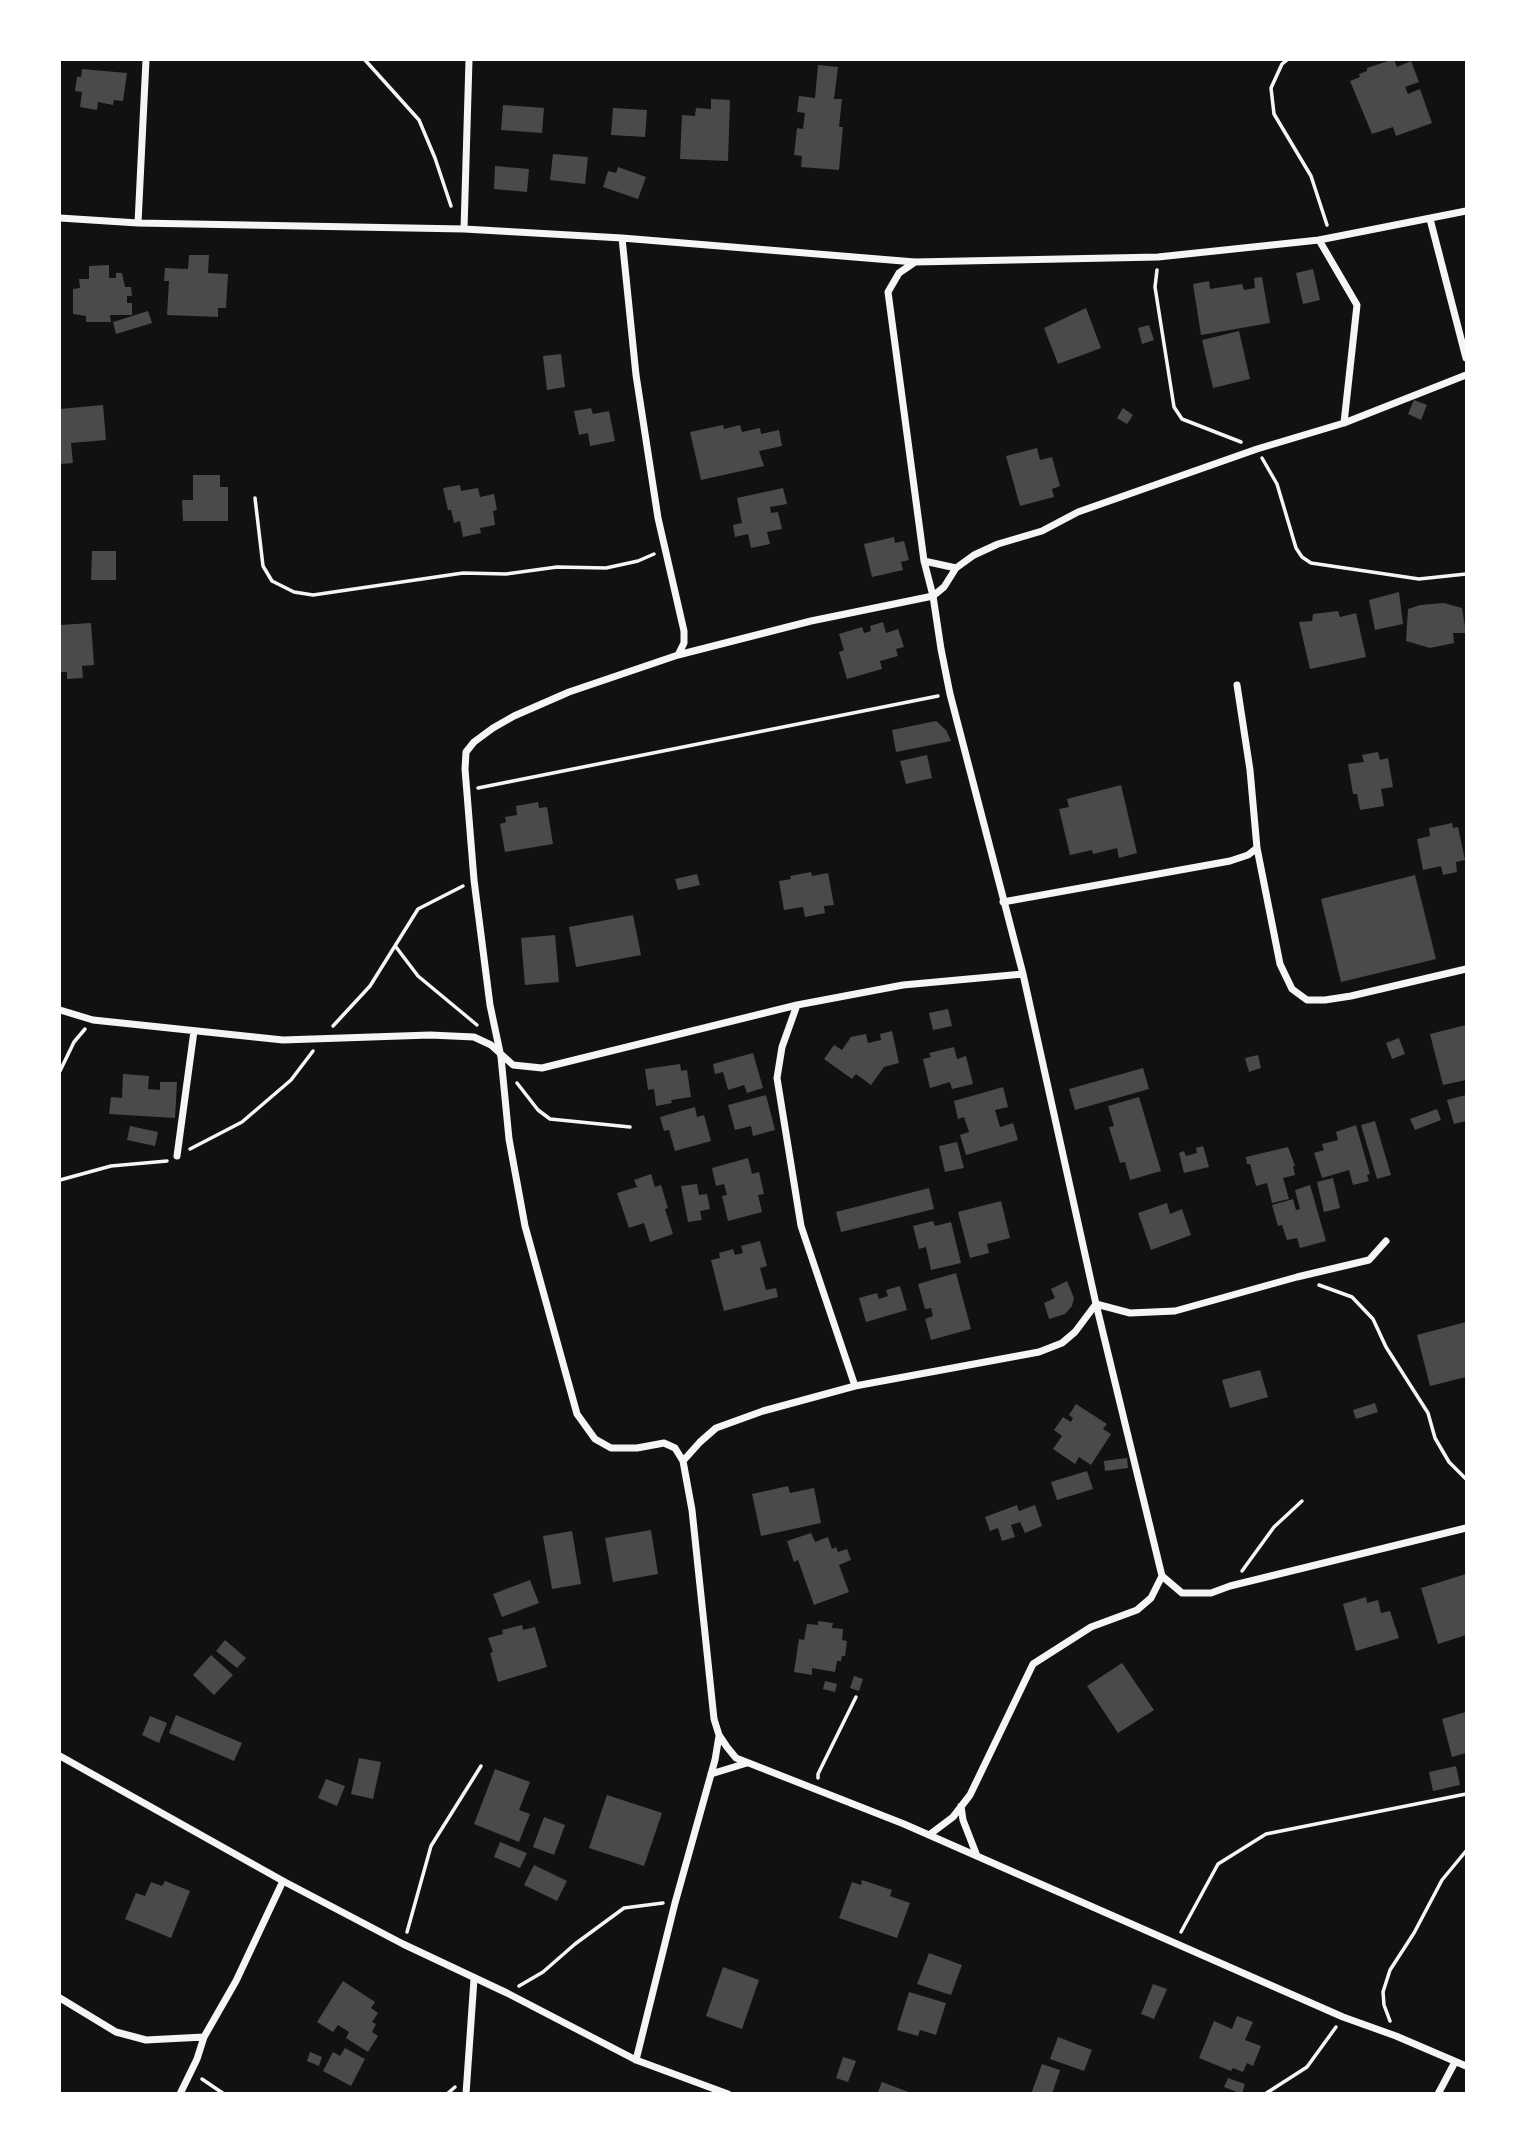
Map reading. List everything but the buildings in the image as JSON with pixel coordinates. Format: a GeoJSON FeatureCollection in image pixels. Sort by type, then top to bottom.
{"type":"FeatureCollection","features":[{"type":"Feature","properties":{"kind":"street"},"geometry":{"type":"LineString","coordinates":[[138,223],[146,60]]}},
{"type":"Feature","properties":{"kind":"street"},"geometry":{"type":"LineString","coordinates":[[461,229],[469,60]]}},
{"type":"Feature","properties":{"kind":"street"},"geometry":{"type":"LineString","coordinates":[[60,218],[138,223],[461,229],[622,238],[915,262],[1158,257],[1319,240],[1466,211]]}},
{"type":"Feature","properties":{"kind":"street"},"geometry":{"type":"LineString","coordinates":[[1430,219],[1466,358]]}},
{"type":"Feature","properties":{"kind":"street"},"geometry":{"type":"LineString","coordinates":[[622,238],[636,375],[658,518],[684,631],[684,643],[678,655]]}},
{"type":"Feature","properties":{"kind":"street"},"geometry":{"type":"LineString","coordinates":[[1319,240],[1357,304],[1344,424]]}},
{"type":"Feature","properties":{"kind":"street"},"geometry":{"type":"LineString","coordinates":[[915,262],[899,273],[888,292],[924,561],[933,596],[950,694],[1023,974],[1096,1304],[1162,1577],[1182,1593],[1211,1593],[1466,1528]]}},
{"type":"Feature","properties":{"kind":"street"},"geometry":{"type":"LineString","coordinates":[[1466,375],[1344,424],[1257,449],[1078,512],[1042,531],[998,544],[974,555],[956,568],[944,587],[933,596],[811,621],[678,655],[569,692],[493,727],[466,752],[465,769],[474,880],[501,1057],[509,1139],[525,1226],[578,1414],[595,1439],[611,1448],[637,1448],[664,1443],[675,1448],[683,1461],[692,1510],[714,1719],[719,1735],[736,1758],[929,1835],[1343,2017],[1466,2066]]}},
{"type":"Feature","properties":{"kind":"street"},"geometry":{"type":"LineString","coordinates":[[924,561],[956,568]]}},
{"type":"Feature","properties":{"kind":"street"},"geometry":{"type":"LineString","coordinates":[[1237,685],[1250,770],[1257,848],[1280,964],[1292,989],[1307,1000],[1351,996],[1466,969]]}},
{"type":"Feature","properties":{"kind":"street"},"geometry":{"type":"LineString","coordinates":[[1003,902],[1230,862],[1257,848]]}},
{"type":"Feature","properties":{"kind":"street"},"geometry":{"type":"LineString","coordinates":[[60,1010],[93,1020],[283,1040],[430,1035],[474,1037],[491,1045],[501,1057],[513,1065],[542,1068],[797,1005],[903,985],[1023,974]]}},
{"type":"Feature","properties":{"kind":"street"},"geometry":{"type":"LineString","coordinates":[[797,1005],[782,1047],[777,1077],[801,1226],[855,1386]]}},
{"type":"Feature","properties":{"kind":"street"},"geometry":{"type":"LineString","coordinates":[[177,1156],[194,1031]]}},
{"type":"Feature","properties":{"kind":"street"},"geometry":{"type":"LineString","coordinates":[[1096,1304],[1130,1313],[1175,1311],[1369,1260],[1386,1241]]}},
{"type":"Feature","properties":{"kind":"street"},"geometry":{"type":"LineString","coordinates":[[683,1461],[716,1428],[763,1411],[855,1386],[1039,1352],[1062,1343],[1096,1304]]}},
{"type":"Feature","properties":{"kind":"street"},"geometry":{"type":"LineString","coordinates":[[929,1835],[953,1817],[970,1794],[1033,1664],[1091,1627],[1137,1610],[1151,1598],[1162,1577]]}},
{"type":"Feature","properties":{"kind":"street"},"geometry":{"type":"LineString","coordinates":[[636,2060],[719,1735]]}},
{"type":"Feature","properties":{"kind":"street"},"geometry":{"type":"LineString","coordinates":[[60,1756],[282,1881],[403,1944],[507,1993],[636,2060],[728,2094]]}},
{"type":"Feature","properties":{"kind":"street"},"geometry":{"type":"LineString","coordinates":[[711,1774],[748,1763]]}},
{"type":"Feature","properties":{"kind":"street"},"geometry":{"type":"LineString","coordinates":[[961,1806],[968,1836],[978,1856]]}},
{"type":"Feature","properties":{"kind":"street"},"geometry":{"type":"LineString","coordinates":[[180,2094],[192,2072],[204,2037],[236,1981],[282,1881]]}},
{"type":"Feature","properties":{"kind":"street"},"geometry":{"type":"LineString","coordinates":[[466,2094],[474,1979]]}},
{"type":"Feature","properties":{"kind":"street"},"geometry":{"type":"LineString","coordinates":[[60,1998],[116,2032],[146,2040],[204,2037]]}},
{"type":"Feature","properties":{"kind":"street"},"geometry":{"type":"LineString","coordinates":[[1438,2094],[1455,2062]]}},
{"type":"Feature","properties":{"kind":"street"},"geometry":{"type":"LineString","coordinates":[[698,2094],[699,2083]]}},
{"type":"Feature","properties":{"kind":"path"},"geometry":{"type":"LineString","coordinates":[[365,60],[419,120],[461,229]]}},
{"type":"Feature","properties":{"kind":"path"},"geometry":{"type":"LineString","coordinates":[[1287,60],[1282,64],[1271,88],[1274,114],[1311,176],[1331,236]]}},
{"type":"Feature","properties":{"kind":"path"},"geometry":{"type":"LineString","coordinates":[[1158,257],[1155,287],[1174,407],[1182,419],[1257,449],[1277,484],[1301,557],[1320,566],[1419,579],[1466,573]]}},
{"type":"Feature","properties":{"kind":"path"},"geometry":{"type":"LineString","coordinates":[[255,498],[263,566],[272,581],[303,594],[313,595],[463,573],[506,575],[557,567],[606,568],[638,561],[665,548]]}},
{"type":"Feature","properties":{"kind":"path"},"geometry":{"type":"LineString","coordinates":[[468,790],[950,694]]}},
{"type":"Feature","properties":{"kind":"path"},"geometry":{"type":"LineString","coordinates":[[396,947],[418,976],[478,1026],[491,1045]]}},
{"type":"Feature","properties":{"kind":"path"},"geometry":{"type":"LineString","coordinates":[[60,1071],[74,1042],[93,1020]]}},
{"type":"Feature","properties":{"kind":"path"},"geometry":{"type":"LineString","coordinates":[[502,1070],[513,1079],[538,1110],[550,1119],[630,1127]]}},
{"type":"Feature","properties":{"kind":"path"},"geometry":{"type":"LineString","coordinates":[[1297,1277],[1352,1297],[1373,1319],[1386,1347],[1428,1413],[1435,1438],[1449,1462],[1466,1479]]}},
{"type":"Feature","properties":{"kind":"path"},"geometry":{"type":"LineString","coordinates":[[1230,1586],[1274,1527],[1302,1501]]}},
{"type":"Feature","properties":{"kind":"path"},"geometry":{"type":"LineString","coordinates":[[817,1790],[818,1774],[856,1698]]}},
{"type":"Feature","properties":{"kind":"path"},"geometry":{"type":"LineString","coordinates":[[403,1944],[431,1846],[481,1766]]}},
{"type":"Feature","properties":{"kind":"path"},"geometry":{"type":"LineString","coordinates":[[1175,1943],[1218,1864],[1266,1834],[1466,1794]]}},
{"type":"Feature","properties":{"kind":"path"},"geometry":{"type":"LineString","coordinates":[[1396,2036],[1384,2006],[1385,1982],[1442,1880],[1466,1851]]}},
{"type":"Feature","properties":{"kind":"path"},"geometry":{"type":"LineString","coordinates":[[507,1993],[543,1972],[575,1944],[624,1908],[676,1901]]}},
{"type":"Feature","properties":{"kind":"path"},"geometry":{"type":"LineString","coordinates":[[1265,2094],[1307,2067],[1343,2017]]}},
{"type":"Feature","properties":{"kind":"path"},"geometry":{"type":"LineString","coordinates":[[192,2072],[224,2094]]}}]}
